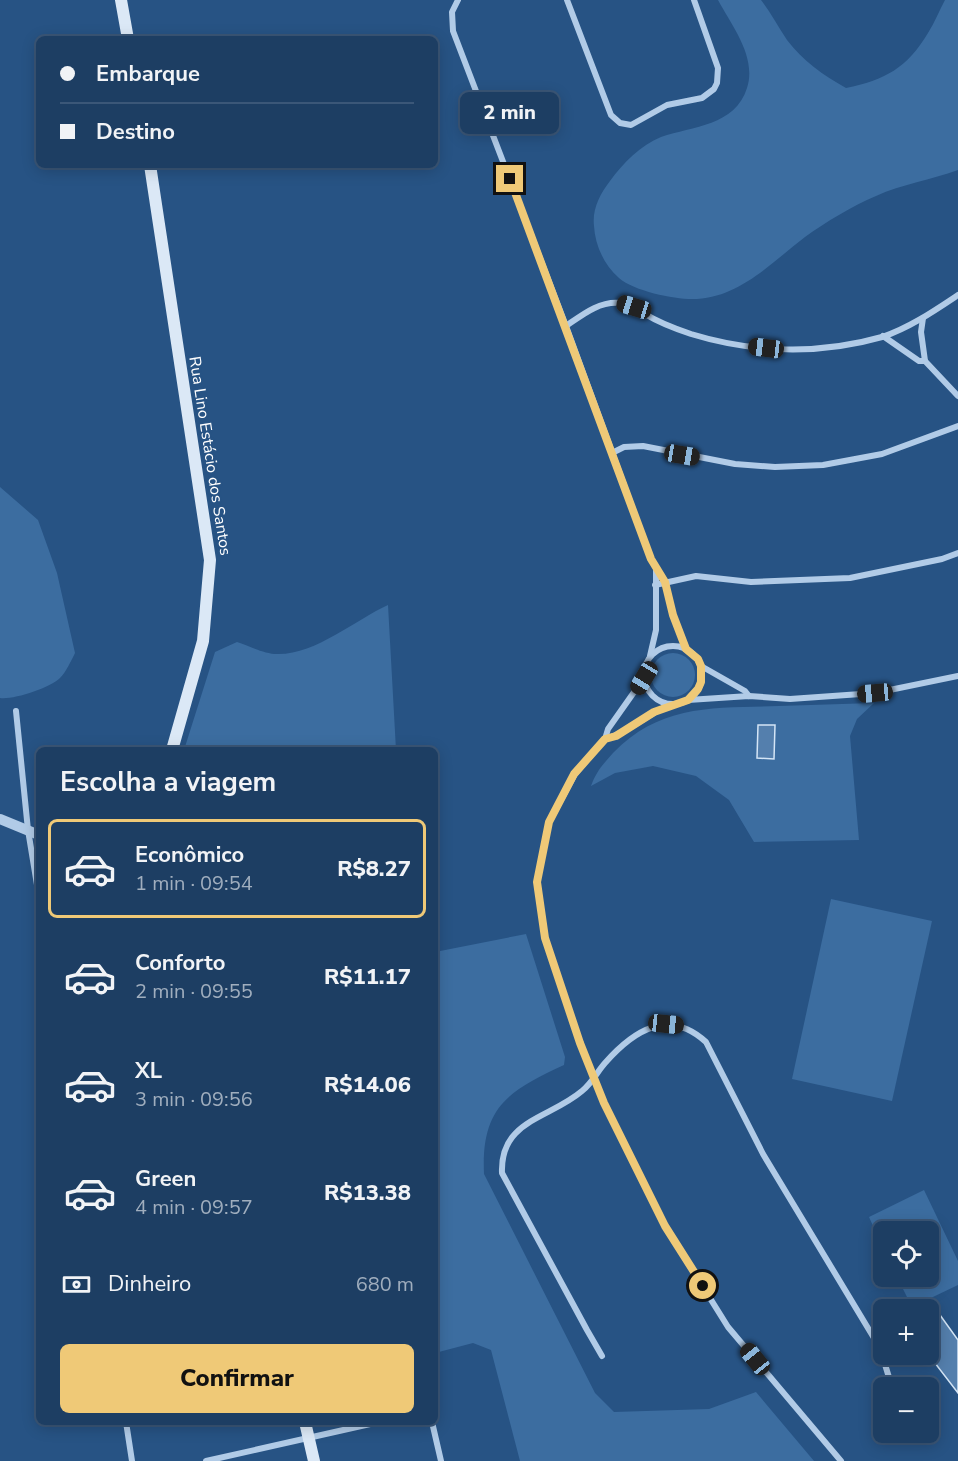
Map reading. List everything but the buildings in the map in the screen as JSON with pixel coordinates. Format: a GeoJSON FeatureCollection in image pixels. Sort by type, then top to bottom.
{"type":"FeatureCollection","features":[{"type":"Feature","properties":{"kind":"main road"},"geometry":{"type":"LineString","coordinates":[[121,0],[127,36]]}},
{"type":"Feature","properties":{"kind":"main road","name":"Rua Lino Estácio dos Santos"},"geometry":{"type":"LineString","coordinates":[[150,168],[210,561],[203,641],[173,747]]}},
{"type":"Feature","properties":{"kind":"main road"},"geometry":{"type":"LineString","coordinates":[[306,1425],[314,1461]]}},
{"type":"Feature","properties":{"kind":"street"},"geometry":{"type":"LineString","coordinates":[[458,0],[452,12],[453,31],[656,570],[665,582],[673,615],[686,649]]}},
{"type":"Feature","properties":{"kind":"street"},"geometry":{"type":"LineString","coordinates":[[567,0],[611,115],[620,123],[631,125],[668,105],[702,98],[709,94],[717,83],[718,68],[694,0]]}},
{"type":"Feature","properties":{"kind":"street"},"geometry":{"type":"LineString","coordinates":[[566,327],[593,308],[606,303],[620,303],[691,334],[748,346],[783,350],[830,348],[883,336],[922,318],[958,295]]}},
{"type":"Feature","properties":{"kind":"street"},"geometry":{"type":"LineString","coordinates":[[922,318],[921,332],[925,361],[958,396]]}},
{"type":"Feature","properties":{"kind":"street"},"geometry":{"type":"LineString","coordinates":[[883,336],[920,361],[925,361]]}},
{"type":"Feature","properties":{"kind":"street"},"geometry":{"type":"LineString","coordinates":[[612,453],[624,447],[643,446],[735,464],[775,467],[823,465],[882,454],[958,426]]}},
{"type":"Feature","properties":{"kind":"street"},"geometry":{"type":"LineString","coordinates":[[655,585],[696,576],[750,582],[850,578],[942,559],[958,553]]}},
{"type":"Feature","properties":{"kind":"street"},"geometry":{"type":"LineString","coordinates":[[656,570],[656,630],[644,678],[608,729],[605,739],[574,774],[549,822],[537,882],[545,938],[594,1079],[665,1226],[728,1327],[841,1461]]}},
{"type":"Feature","properties":{"kind":"street"},"geometry":{"type":"LineString","coordinates":[[650,657],[662,648],[678,646],[686,649],[698,659],[701,666],[701,682],[688,700]]}},
{"type":"Feature","properties":{"kind":"street"},"geometry":{"type":"LineString","coordinates":[[701,666],[745,691],[749,696]]}},
{"type":"Feature","properties":{"kind":"street"},"geometry":{"type":"LineString","coordinates":[[605,739],[616,736],[654,712],[688,700],[749,696],[790,699],[875,693],[958,676]]}},
{"type":"Feature","properties":{"kind":"street"},"geometry":{"type":"LineString","coordinates":[[644,678],[654,697],[674,704]]}},
{"type":"Feature","properties":{"kind":"street"},"geometry":{"type":"LineString","coordinates":[[16,711],[28,830],[36,879]]}},
{"type":"Feature","properties":{"kind":"street"},"geometry":{"type":"LineString","coordinates":[[0,819],[36,834]]}},
{"type":"Feature","properties":{"kind":"street"},"geometry":{"type":"LineString","coordinates":[[603,1356],[586,1330],[502,1173],[502,1158],[506,1144],[514,1132],[582,1092],[606,1063],[638,1034],[651,1026],[681,1025],[695,1031],[706,1041],[763,1154],[876,1340],[889,1377]]}},
{"type":"Feature","properties":{"kind":"street"},"geometry":{"type":"LineString","coordinates":[[126,1425],[132,1461]]}},
{"type":"Feature","properties":{"kind":"street"},"geometry":{"type":"LineString","coordinates":[[206,1461],[365,1425]]}},
{"type":"Feature","properties":{"kind":"street"},"geometry":{"type":"LineString","coordinates":[[433,1425],[441,1461]]}},
{"type":"Feature","properties":{"kind":"shaded area"},"geometry":{"type":"Polygon","coordinates":[[[718,0],[761,0],[787,40],[800,55],[821,73],[846,88],[884,76],[903,64],[928,33],[945,0],[958,0],[958,170],[896,188],[858,205],[805,237],[753,278],[724,293],[692,299],[675,298],[634,287],[614,273],[598,247],[594,214],[606,186],[633,155],[661,137],[712,123],[733,110],[741,101],[747,88],[749,65],[742,42],[718,0]]]}},
{"type":"Feature","properties":{"kind":"shaded area"},"geometry":{"type":"Polygon","coordinates":[[[0,487],[38,520],[57,573],[75,653],[64,673],[55,682],[31,692],[6,698],[0,698],[0,487]]]}},
{"type":"Feature","properties":{"kind":"shaded area"},"geometry":{"type":"Polygon","coordinates":[[[388,605],[396,747],[185,747],[215,652],[237,642],[267,653],[291,653],[334,636],[388,605]]]}},
{"type":"Feature","properties":{"kind":"shaded area"},"geometry":{"type":"Polygon","coordinates":[[[673,653],[688,660],[695,675],[688,690],[673,697],[658,690],[651,675],[658,660],[673,653]]]}},
{"type":"Feature","properties":{"kind":"shaded area"},"geometry":{"type":"Polygon","coordinates":[[[874,703],[857,719],[850,736],[859,840],[754,842],[729,800],[696,776],[653,766],[615,773],[591,786],[603,765],[631,737],[650,725],[670,717],[690,712],[733,707],[874,703]]]}},
{"type":"Feature","properties":{"kind":"shaded area"},"geometry":{"type":"Polygon","coordinates":[[[831,899],[932,921],[892,1101],[792,1079],[831,899]]]}},
{"type":"Feature","properties":{"kind":"shaded area"},"geometry":{"type":"Polygon","coordinates":[[[526,934],[565,1057],[564,1065],[527,1084],[502,1104],[487,1132],[484,1174],[595,1393],[614,1412],[709,1409],[756,1392],[814,1461],[520,1461],[491,1350],[473,1343],[438,1352],[438,951],[526,934]]]}},
{"type":"Feature","properties":{"kind":"shaded area"},"geometry":{"type":"Polygon","coordinates":[[[924,1190],[939,1221],[873,1221],[873,1226],[869,1217],[924,1190]]]}},
{"type":"Feature","properties":{"kind":"shaded area"},"geometry":{"type":"Polygon","coordinates":[[[939,1221],[958,1261],[958,1285],[929,1299],[908,1299],[902,1287],[939,1287],[939,1221]]]}},
{"type":"Feature","properties":{"kind":"route"},"geometry":{"type":"LineString","coordinates":[[510,179],[651,559],[665,582],[673,615],[686,649],[698,659],[701,666],[701,682],[694,695],[681,703],[654,712],[616,736],[605,739],[574,774],[549,822],[537,882],[545,938],[580,1043],[604,1103],[665,1226],[703,1286]]}}]}
